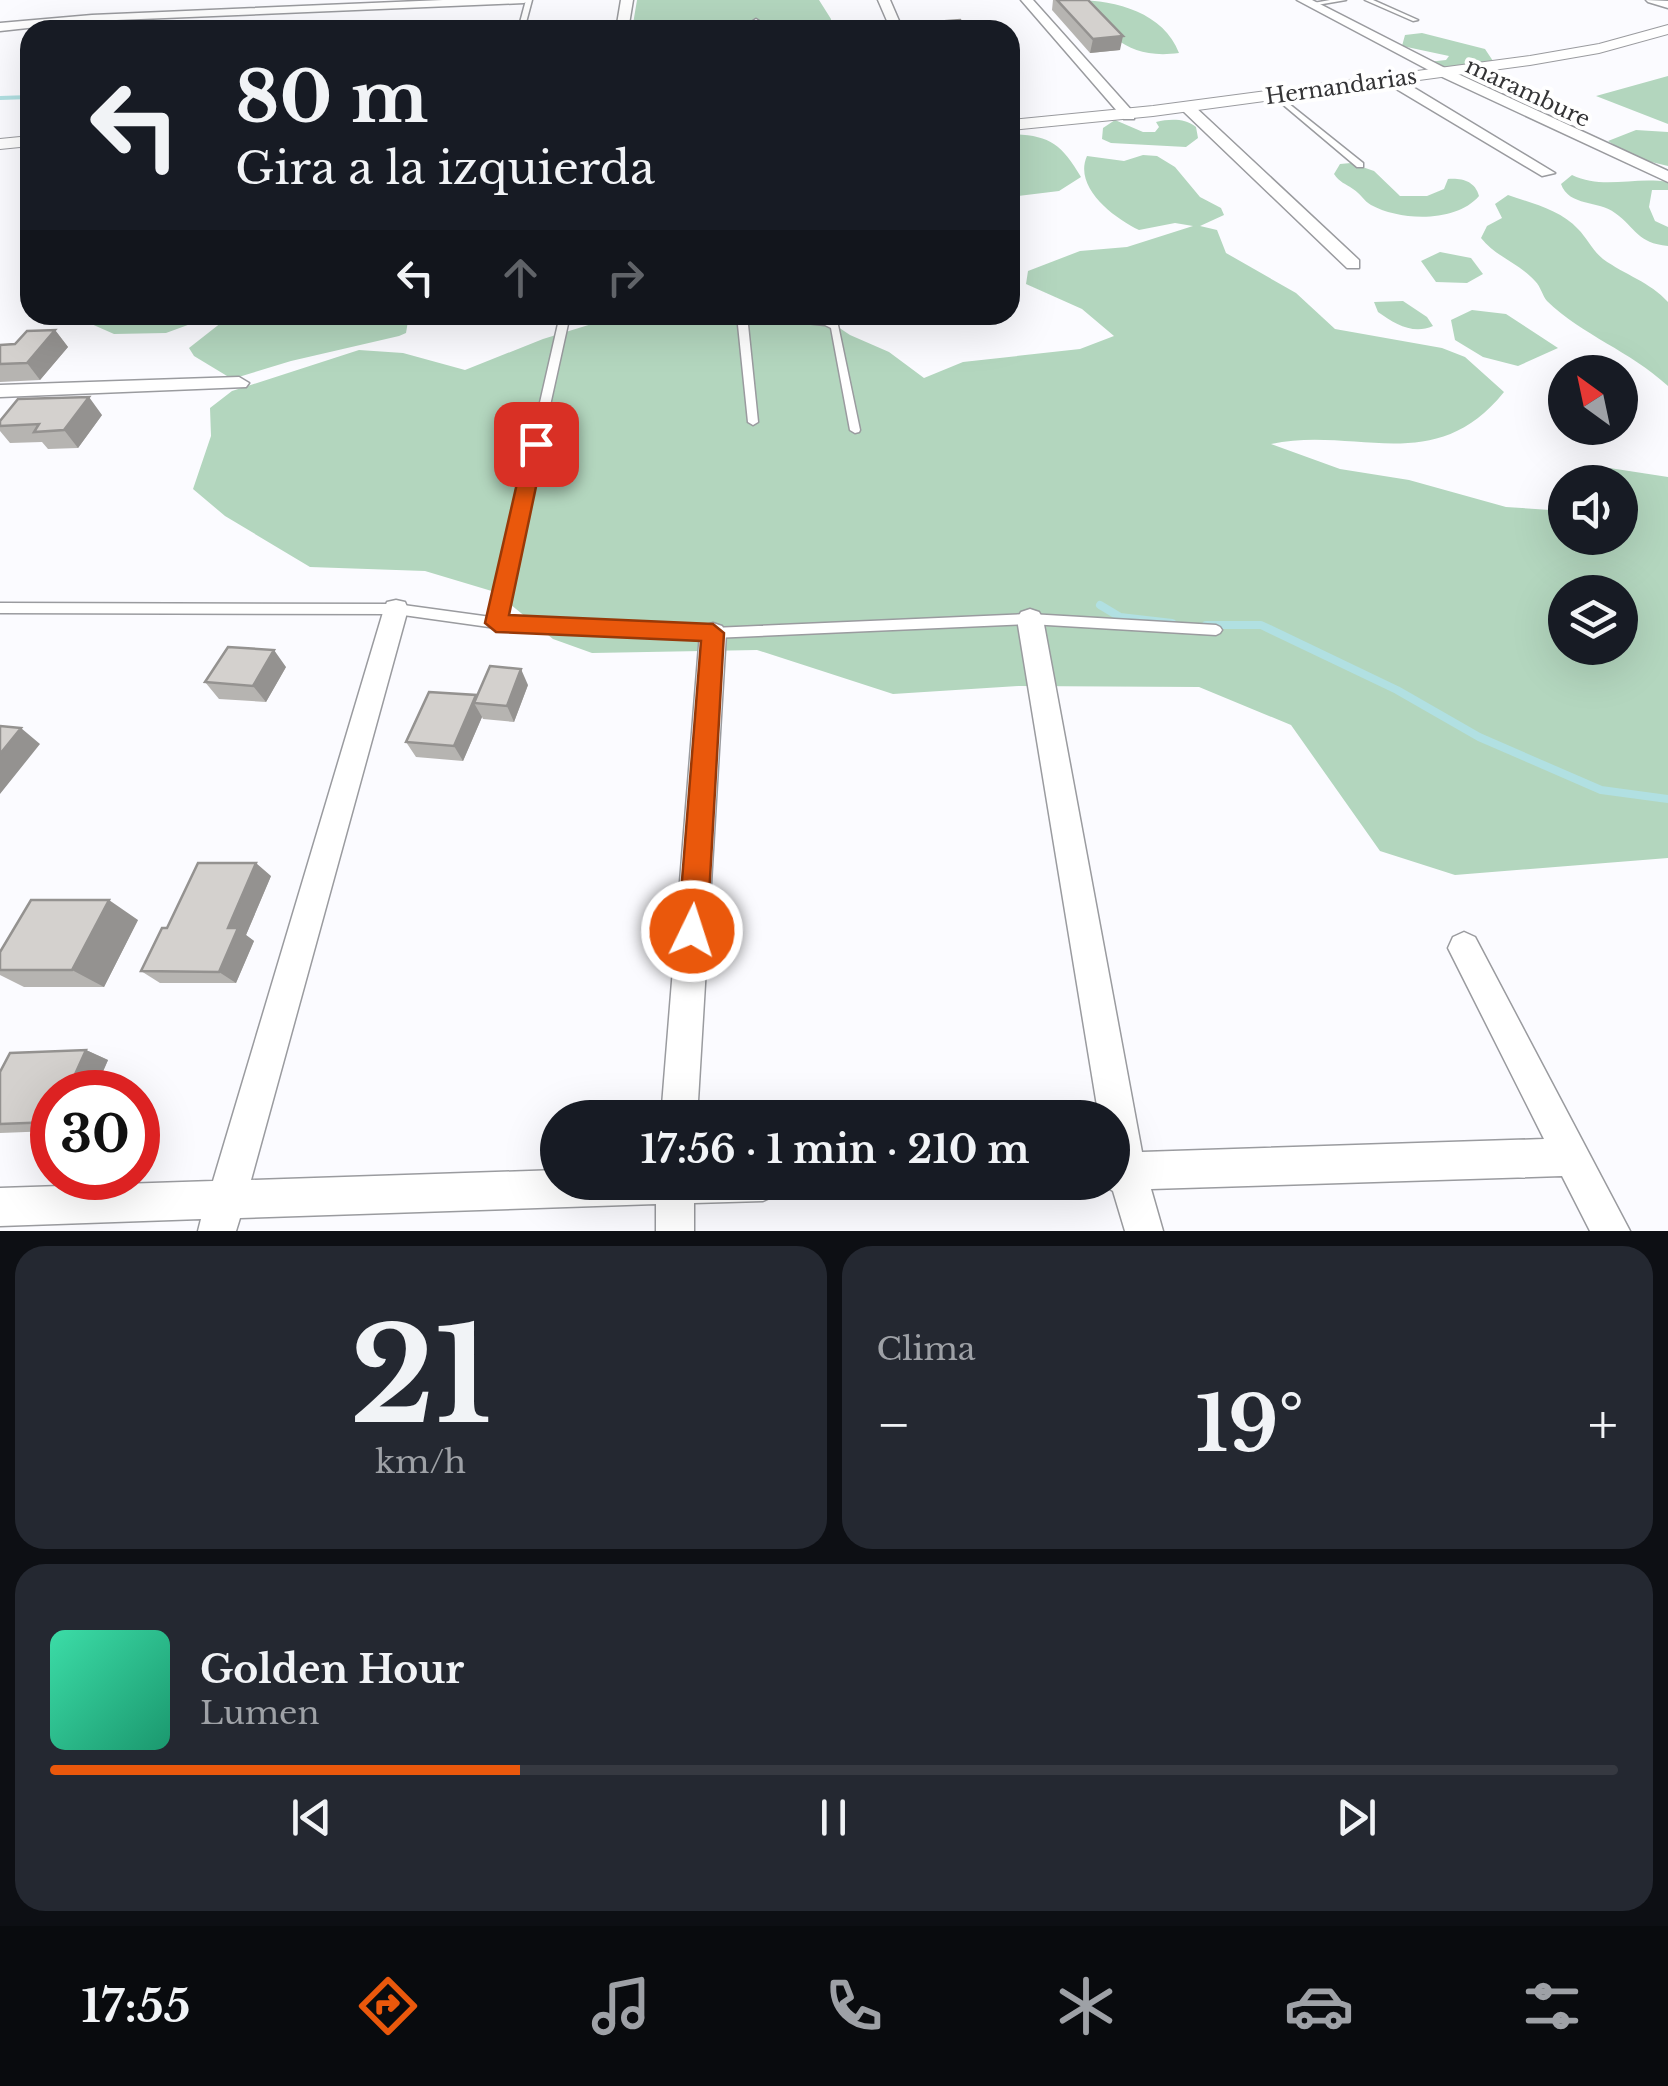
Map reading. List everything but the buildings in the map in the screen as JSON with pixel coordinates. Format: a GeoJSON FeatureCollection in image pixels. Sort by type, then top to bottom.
{"type":"FeatureCollection","features":[{"type":"Feature","properties":{"kind":"street"},"geometry":{"type":"LineString","coordinates":[[126,20],[145,0]]}},
{"type":"Feature","properties":{"kind":"street"},"geometry":{"type":"LineString","coordinates":[[87,20],[527,0]]}},
{"type":"Feature","properties":{"kind":"street"},"geometry":{"type":"LineString","coordinates":[[1027,0],[1129,116]]}},
{"type":"Feature","properties":{"kind":"street"},"geometry":{"type":"LineString","coordinates":[[1652,0],[1668,5]]}},
{"type":"Feature","properties":{"kind":"street"},"geometry":{"type":"LineString","coordinates":[[1307,2],[1668,177]]}},
{"type":"Feature","properties":{"kind":"street","name":"Hernandarias"},"geometry":{"type":"LineString","coordinates":[[1020,124],[1129,116],[1388,78],[1576,56],[1668,29]]}},
{"type":"Feature","properties":{"kind":"street"},"geometry":{"type":"LineString","coordinates":[[1388,78],[1547,172]]}},
{"type":"Feature","properties":{"kind":"street"},"geometry":{"type":"LineString","coordinates":[[1188,108],[1353,264]]}},
{"type":"Feature","properties":{"kind":"street"},"geometry":{"type":"LineString","coordinates":[[0,391],[239,383]]}},
{"type":"Feature","properties":{"kind":"street"},"geometry":{"type":"LineString","coordinates":[[221,1215],[396,609]]}},
{"type":"Feature","properties":{"kind":"street"},"geometry":{"type":"LineString","coordinates":[[1030,619],[1108,1100]]}},
{"type":"Feature","properties":{"kind":"street"},"geometry":{"type":"LineString","coordinates":[[680,1100],[713,633]]}},
{"type":"Feature","properties":{"kind":"street"},"geometry":{"type":"LineString","coordinates":[[1464,948],[1611,1231]]}},
{"type":"Feature","properties":{"kind":"street"},"geometry":{"type":"LineString","coordinates":[[1130,1172],[1570,1157]]}},
{"type":"Feature","properties":{"kind":"street"},"geometry":{"type":"LineString","coordinates":[[0,1206],[221,1215],[540,1193]]}},
{"type":"Feature","properties":{"kind":"street"},"geometry":{"type":"LineString","coordinates":[[1130,1197],[1144,1231]]}},
{"type":"Feature","properties":{"kind":"street"},"geometry":{"type":"LineString","coordinates":[[675,1200],[675,1231]]}},
{"type":"Feature","properties":{"kind":"lane"},"geometry":{"type":"LineString","coordinates":[[1307,2],[1343,0]]}},
{"type":"Feature","properties":{"kind":"lane"},"geometry":{"type":"LineString","coordinates":[[1368,0],[1414,20]]}},
{"type":"Feature","properties":{"kind":"lane"},"geometry":{"type":"LineString","coordinates":[[1276,96],[1360,165]]}},
{"type":"Feature","properties":{"kind":"lane"},"geometry":{"type":"LineString","coordinates":[[496,623],[563,325]]}},
{"type":"Feature","properties":{"kind":"lane"},"geometry":{"type":"LineString","coordinates":[[743,325],[753,422]]}},
{"type":"Feature","properties":{"kind":"lane"},"geometry":{"type":"LineString","coordinates":[[832,325],[855,430]]}},
{"type":"Feature","properties":{"kind":"lane"},"geometry":{"type":"LineString","coordinates":[[0,608],[396,609],[496,623],[713,633],[1030,619],[1216,630]]}},
{"type":"Feature","properties":{"kind":"green space"},"geometry":{"type":"Polygon","coordinates":[[[637,0],[819,0],[831,20],[634,20],[637,0]]]}},
{"type":"Feature","properties":{"kind":"green space"},"geometry":{"type":"Polygon","coordinates":[[[1077,0],[1137,12],[1162,28],[1179,53],[1146,52],[1120,42],[1077,0]]]}},
{"type":"Feature","properties":{"kind":"green space"},"geometry":{"type":"Polygon","coordinates":[[[1422,33],[1485,49],[1493,61],[1434,69],[1428,62],[1446,60],[1449,56],[1402,46],[1405,35],[1422,33]]]}},
{"type":"Feature","properties":{"kind":"green space"},"geometry":{"type":"Polygon","coordinates":[[[1668,76],[1668,124],[1596,96],[1668,76]]]}},
{"type":"Feature","properties":{"kind":"green space"},"geometry":{"type":"Polygon","coordinates":[[[1115,120],[1143,132],[1155,132],[1159,127],[1156,122],[1182,121],[1196,127],[1198,138],[1186,147],[1111,143],[1102,139],[1103,128],[1115,120]]]}},
{"type":"Feature","properties":{"kind":"green space"},"geometry":{"type":"Polygon","coordinates":[[[1636,130],[1668,132],[1668,166],[1635,158],[1608,141],[1636,130]]]}},
{"type":"Feature","properties":{"kind":"green space"},"geometry":{"type":"Polygon","coordinates":[[[1020,135],[1053,143],[1067,156],[1081,177],[1059,191],[1020,196],[1020,135]]]}},
{"type":"Feature","properties":{"kind":"green space"},"geometry":{"type":"Polygon","coordinates":[[[1143,155],[1157,156],[1175,167],[1200,197],[1221,208],[1224,215],[1200,226],[1217,230],[1226,253],[1296,293],[1335,329],[1442,348],[1465,357],[1504,392],[1478,418],[1450,434],[1422,442],[1303,440],[1271,444],[1340,469],[1409,480],[1506,507],[1548,510],[1548,555],[1638,555],[1638,472],[1668,477],[1668,858],[1455,875],[1380,851],[1291,725],[1199,687],[1018,686],[893,694],[757,650],[592,653],[553,639],[495,592],[425,571],[310,567],[225,516],[193,489],[211,436],[210,408],[232,391],[359,350],[403,353],[465,370],[588,325],[835,325],[889,352],[924,378],[963,362],[1080,349],[1114,336],[1082,309],[1026,284],[1028,271],[1080,251],[1127,247],[1193,226],[1175,223],[1139,230],[1098,200],[1084,168],[1087,156],[1124,161],[1143,155]]]}},
{"type":"Feature","properties":{"kind":"green space"},"geometry":{"type":"Polygon","coordinates":[[[1351,163],[1374,171],[1400,196],[1427,196],[1444,189],[1448,179],[1453,179],[1471,184],[1479,196],[1469,205],[1442,215],[1397,214],[1371,205],[1336,177],[1340,164],[1351,163]]]}},
{"type":"Feature","properties":{"kind":"green space"},"geometry":{"type":"Polygon","coordinates":[[[1572,175],[1595,182],[1668,182],[1668,190],[1652,190],[1649,207],[1655,221],[1668,227],[1668,246],[1643,238],[1608,209],[1571,196],[1561,184],[1572,175]]]}},
{"type":"Feature","properties":{"kind":"green space"},"geometry":{"type":"Polygon","coordinates":[[[1508,195],[1563,217],[1603,259],[1668,302],[1668,386],[1638,363],[1638,355],[1625,355],[1561,313],[1529,275],[1481,238],[1487,226],[1502,218],[1495,204],[1508,195]]]}},
{"type":"Feature","properties":{"kind":"green space"},"geometry":{"type":"Polygon","coordinates":[[[1440,252],[1471,258],[1483,274],[1467,283],[1436,282],[1421,261],[1440,252]]]}},
{"type":"Feature","properties":{"kind":"green space"},"geometry":{"type":"Polygon","coordinates":[[[1403,301],[1427,317],[1433,326],[1404,327],[1378,312],[1374,302],[1403,301]]]}},
{"type":"Feature","properties":{"kind":"green space"},"geometry":{"type":"Polygon","coordinates":[[[1472,310],[1506,314],[1558,348],[1518,366],[1483,357],[1455,340],[1451,320],[1472,310]]]}},
{"type":"Feature","properties":{"kind":"green space"},"geometry":{"type":"Polygon","coordinates":[[[94,325],[188,325],[166,333],[114,334],[94,325]]]}},
{"type":"Feature","properties":{"kind":"green space"},"geometry":{"type":"Polygon","coordinates":[[[218,325],[407,325],[406,333],[399,336],[232,379],[194,356],[189,348],[218,325]]]}},
{"type":"Feature","properties":{"kind":"waterway"},"geometry":{"type":"LineString","coordinates":[[0,98],[20,97]]}},
{"type":"Feature","properties":{"kind":"waterway"},"geometry":{"type":"LineString","coordinates":[[1100,605],[1120,617],[1172,623]]}},
{"type":"Feature","properties":{"kind":"waterway"},"geometry":{"type":"LineString","coordinates":[[1206,625],[1261,625],[1397,690],[1479,737],[1601,790],[1668,799]]}},
{"type":"Feature","properties":{"kind":"route"},"geometry":{"type":"LineString","coordinates":[[536,444],[496,623],[713,633],[692,931]]}}]}
